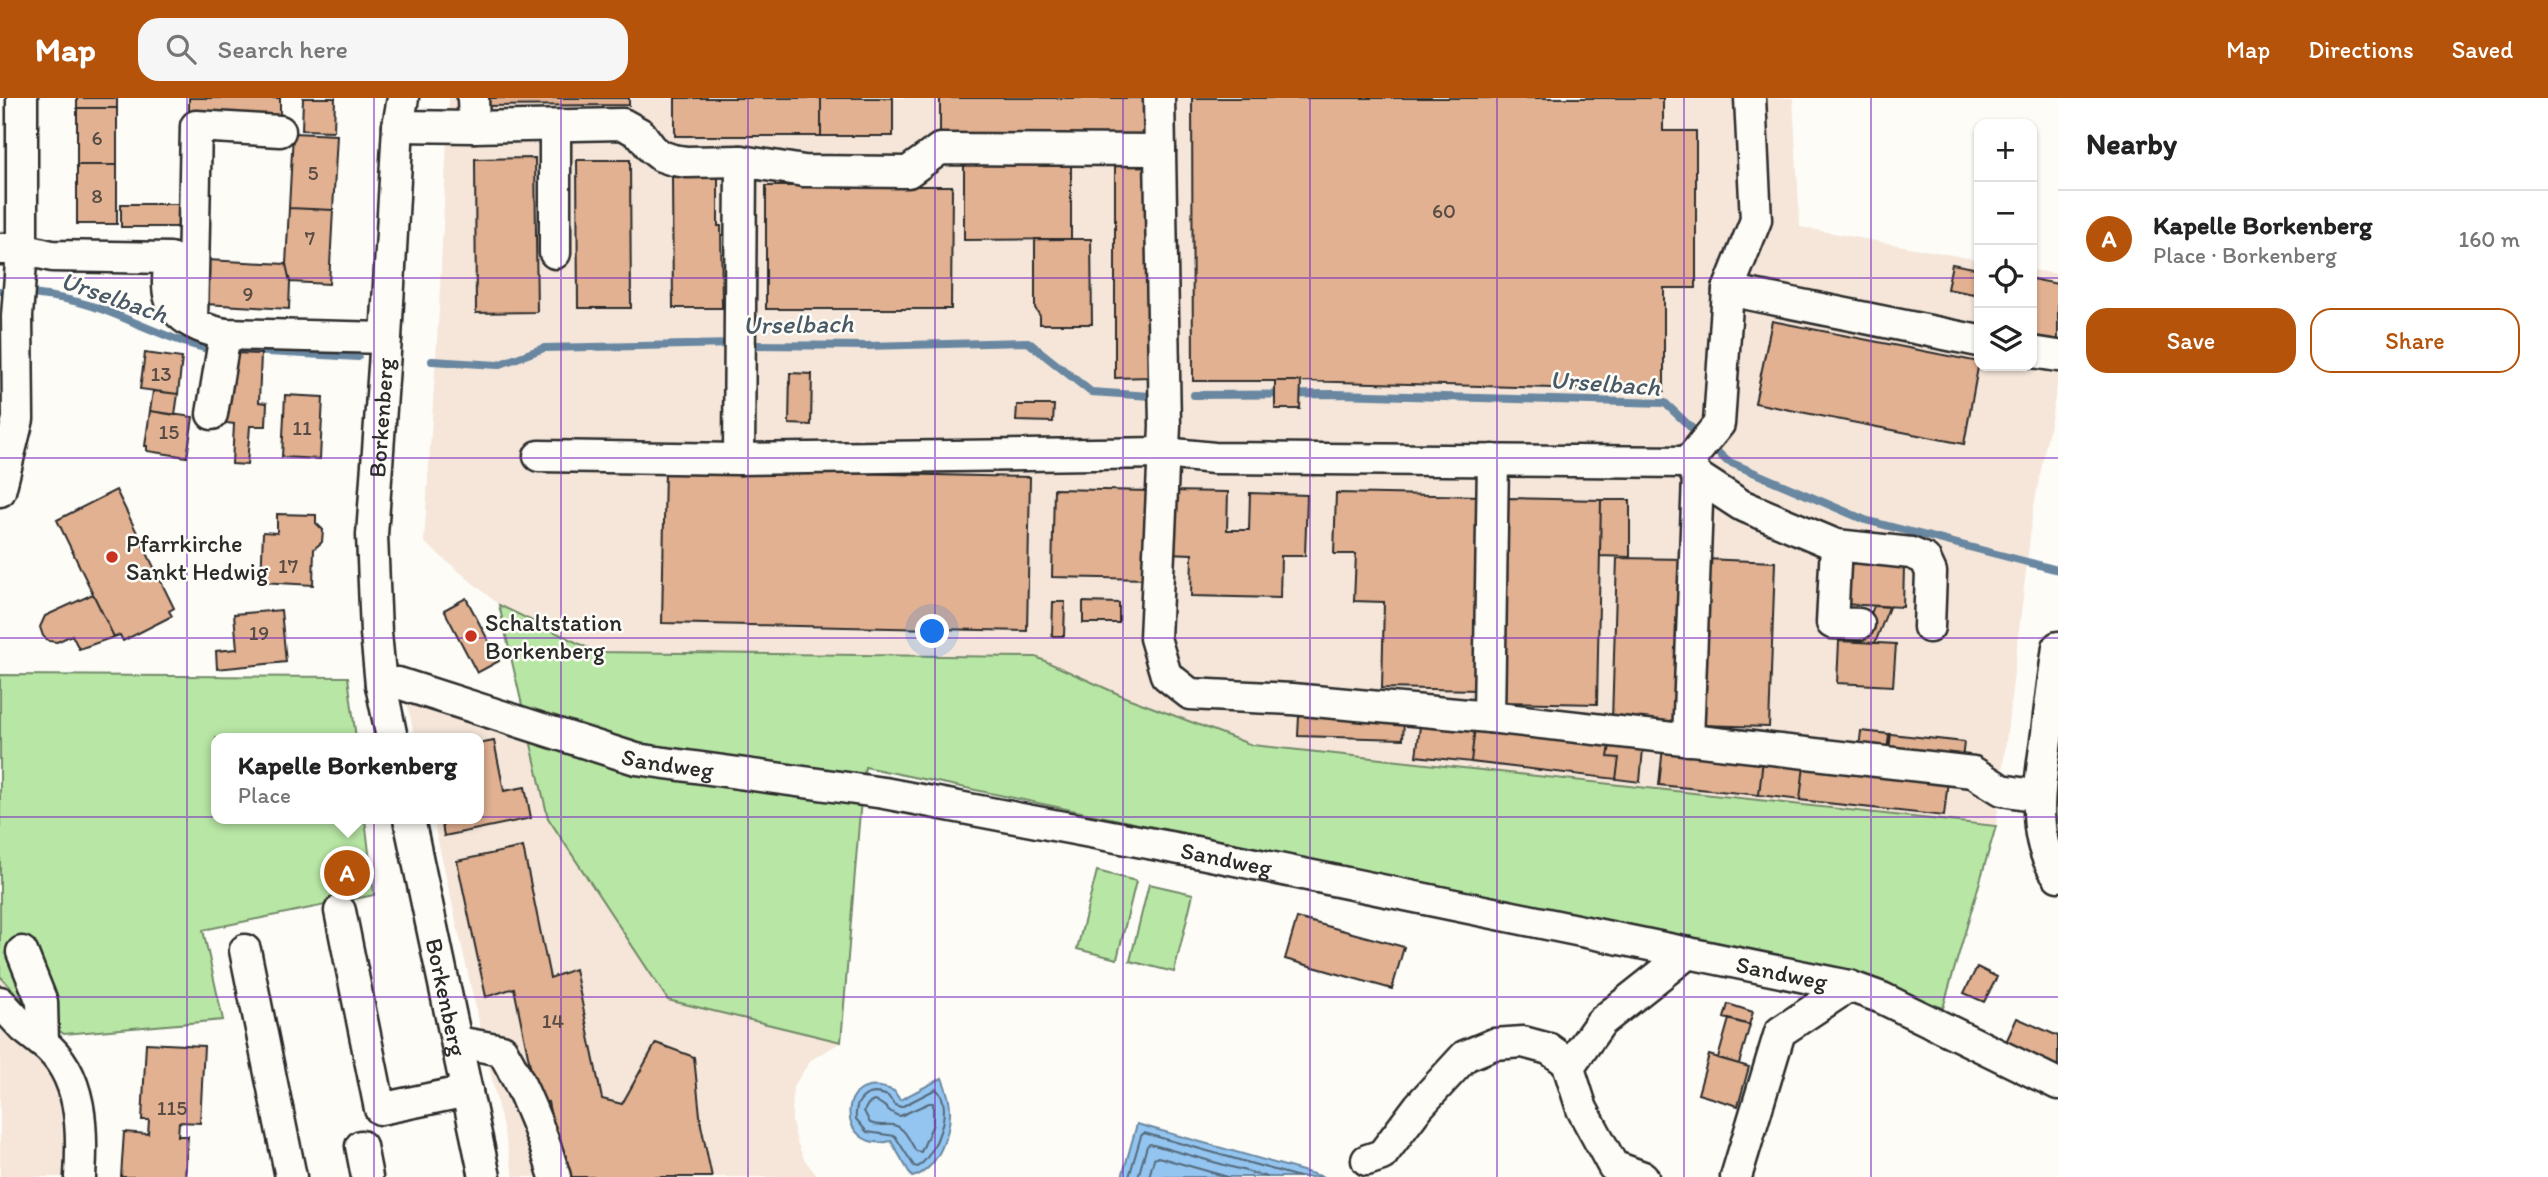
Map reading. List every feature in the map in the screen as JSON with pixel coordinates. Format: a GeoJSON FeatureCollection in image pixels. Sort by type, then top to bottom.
{"type":"FeatureCollection","features":[{"type":"Feature","properties":{"kind":"street"},"geometry":{"type":"LineString","coordinates":[[0,491],[18,419],[12,333],[22,98]]}},
{"type":"Feature","properties":{"kind":"street"},"geometry":{"type":"LineString","coordinates":[[1159,98],[1164,453],[1155,638],[1166,675],[1190,694],[1292,699],[1489,717],[1973,772],[2002,790],[2038,796]]}},
{"type":"Feature","properties":{"kind":"street"},"geometry":{"type":"LineString","coordinates":[[1688,740],[1694,463],[1719,424],[1728,290],[1756,220],[1750,98]]}},
{"type":"Feature","properties":{"kind":"street"},"geometry":{"type":"LineString","coordinates":[[401,112],[473,113],[555,126],[623,124],[641,134],[661,156],[673,160],[687,163],[741,162],[804,171],[908,172],[940,149],[1160,150]]}},
{"type":"Feature","properties":{"kind":"street","name":"Borkenberg"},"geometry":{"type":"LineString","coordinates":[[390,733],[381,685],[376,634],[372,535],[401,112]]}},
{"type":"Feature","properties":{"kind":"street"},"geometry":{"type":"LineString","coordinates":[[192,322],[196,125],[279,131]]}},
{"type":"Feature","properties":{"kind":"street"},"geometry":{"type":"LineString","coordinates":[[555,126],[555,253]]}},
{"type":"Feature","properties":{"kind":"street"},"geometry":{"type":"LineString","coordinates":[[739,459],[741,162]]}},
{"type":"Feature","properties":{"kind":"street"},"geometry":{"type":"LineString","coordinates":[[14,258],[170,258],[170,299],[180,314],[205,330],[225,334],[387,338]]}},
{"type":"Feature","properties":{"kind":"street"},"geometry":{"type":"LineString","coordinates":[[1728,290],[1974,340]]}},
{"type":"Feature","properties":{"kind":"street"},"geometry":{"type":"LineString","coordinates":[[212,414],[225,334]]}},
{"type":"Feature","properties":{"kind":"street"},"geometry":{"type":"LineString","coordinates":[[2037,353],[2058,356]]}},
{"type":"Feature","properties":{"kind":"street"},"geometry":{"type":"LineString","coordinates":[[540,456],[739,459],[1164,453],[1214,458],[1694,463],[1741,505],[1836,545],[1911,553],[1925,559],[1931,572],[1928,627]]}},
{"type":"Feature","properties":{"kind":"street"},"geometry":{"type":"LineString","coordinates":[[1489,717],[1493,460]]}},
{"type":"Feature","properties":{"kind":"street"},"geometry":{"type":"LineString","coordinates":[[1836,545],[1832,623],[1858,624]]}},
{"type":"Feature","properties":{"kind":"street"},"geometry":{"type":"LineString","coordinates":[[2058,647],[2038,796],[2041,834],[2052,867],[2058,876]]}},
{"type":"Feature","properties":{"kind":"street","name":"Sandweg"},"geometry":{"type":"LineString","coordinates":[[381,685],[398,683],[636,760],[884,793],[1201,853],[1849,986],[1882,998],[2058,1084]]}},
{"type":"Feature","properties":{"kind":"street","name":"Borkenberg"},"geometry":{"type":"LineString","coordinates":[[410,824],[485,1177]]}},
{"type":"Feature","properties":{"kind":"street"},"geometry":{"type":"LineString","coordinates":[[340,911],[380,1109],[467,1091]]}},
{"type":"Feature","properties":{"kind":"street"},"geometry":{"type":"LineString","coordinates":[[245,950],[291,1177]]}},
{"type":"Feature","properties":{"kind":"street"},"geometry":{"type":"LineString","coordinates":[[22,952],[42,1002],[43,1043]]}},
{"type":"Feature","properties":{"kind":"street"},"geometry":{"type":"LineString","coordinates":[[1569,1066],[1601,1022],[1688,953]]}},
{"type":"Feature","properties":{"kind":"street"},"geometry":{"type":"LineString","coordinates":[[1736,1177],[1780,1032],[1849,986]]}},
{"type":"Feature","properties":{"kind":"street"},"geometry":{"type":"LineString","coordinates":[[0,1002],[24,1028],[56,1053],[68,1074],[80,1113],[83,1139],[80,1177]]}},
{"type":"Feature","properties":{"kind":"street"},"geometry":{"type":"LineString","coordinates":[[457,1042],[502,1051],[547,1148],[555,1177]]}},
{"type":"Feature","properties":{"kind":"street"},"geometry":{"type":"LineString","coordinates":[[1367,1160],[1382,1155],[1419,1106],[1465,1056],[1494,1044],[1523,1042],[1549,1049],[1567,1062],[1582,1108],[1613,1166],[1643,1177]]}},
{"type":"Feature","properties":{"kind":"street"},"geometry":{"type":"LineString","coordinates":[[361,1146],[367,1177]]}},
{"type":"Feature","properties":{"kind":"shaded area"},"geometry":{"type":"Polygon","coordinates":[[[449,98],[1793,98],[1800,227],[1974,259],[1974,371],[2037,371],[2037,271],[2058,274],[2058,382],[2033,511],[1996,826],[1252,745],[1125,697],[1036,657],[596,652],[499,605],[424,542],[449,98]]]}},
{"type":"Feature","properties":{"kind":"shaded area"},"geometry":{"type":"Polygon","coordinates":[[[407,703],[528,734],[668,1000],[841,1042],[811,1060],[793,1087],[792,1122],[797,1142],[804,1159],[818,1177],[514,1177],[434,824],[484,824],[484,733],[414,733],[407,703]]]}},
{"type":"Feature","properties":{"kind":"shaded area"},"geometry":{"type":"Polygon","coordinates":[[[0,976],[36,1015],[16,1034],[58,1081],[70,1108],[71,1177],[0,1177],[0,976]]]}},
{"type":"Feature","properties":{"kind":"green space"},"geometry":{"type":"Polygon","coordinates":[[[499,605],[596,652],[1036,657],[1125,697],[1252,745],[1996,826],[1943,1008],[1854,973],[865,767],[841,1042],[668,1000],[548,818],[499,605]]]}},
{"type":"Feature","properties":{"kind":"green space"},"geometry":{"type":"Polygon","coordinates":[[[0,675],[348,677],[355,733],[211,733],[211,824],[366,824],[374,895],[203,930],[223,1020],[64,1034],[36,1015],[0,976],[0,675]]]}},
{"type":"Feature","properties":{"kind":"green space"},"geometry":{"type":"Polygon","coordinates":[[[1097,871],[1136,881],[1117,959],[1077,949],[1097,871]]]}},
{"type":"Feature","properties":{"kind":"green space"},"geometry":{"type":"Polygon","coordinates":[[[1149,884],[1193,894],[1174,972],[1130,961],[1149,884]]]}},
{"type":"Feature","properties":{"kind":"water"},"geometry":{"type":"Polygon","coordinates":[[[942,1078],[950,1105],[945,1139],[929,1167],[912,1177],[891,1141],[873,1142],[860,1136],[852,1125],[849,1112],[852,1100],[860,1090],[874,1087],[894,1091],[900,1100],[942,1078]]]}},
{"type":"Feature","properties":{"kind":"water"},"geometry":{"type":"Polygon","coordinates":[[[1137,1124],[1324,1177],[1122,1177],[1137,1124]]]}},
{"type":"Feature","properties":{"kind":"building"},"geometry":{"type":"Polygon","coordinates":[[[77,98],[117,98],[117,108],[77,108],[77,98]]]}},
{"type":"Feature","properties":{"kind":"building"},"geometry":{"type":"Polygon","coordinates":[[[189,98],[280,98],[280,116],[189,116],[189,98]]]}},
{"type":"Feature","properties":{"kind":"building"},"geometry":{"type":"Polygon","coordinates":[[[303,98],[335,98],[334,131],[302,130],[303,98]]]}},
{"type":"Feature","properties":{"kind":"building"},"geometry":{"type":"Polygon","coordinates":[[[481,98],[629,98],[629,105],[481,106],[481,98]]]}},
{"type":"Feature","properties":{"kind":"building"},"geometry":{"type":"Polygon","coordinates":[[[675,98],[821,98],[821,136],[675,136],[675,98]]]}},
{"type":"Feature","properties":{"kind":"building"},"geometry":{"type":"Polygon","coordinates":[[[821,98],[893,98],[893,136],[821,136],[821,98]]]}},
{"type":"Feature","properties":{"kind":"building"},"geometry":{"type":"Polygon","coordinates":[[[940,98],[1146,98],[1146,137],[940,138],[940,98]]]}},
{"type":"Feature","properties":{"kind":"building"},"geometry":{"type":"Polygon","coordinates":[[[1192,98],[1663,98],[1663,131],[1696,131],[1696,288],[1664,288],[1664,391],[1301,381],[1193,381],[1192,98]]]}},
{"type":"Feature","properties":{"kind":"building"},"geometry":{"type":"Polygon","coordinates":[[[77,108],[117,108],[117,165],[77,165],[77,108]]]}},
{"type":"Feature","properties":{"kind":"building"},"geometry":{"type":"Polygon","coordinates":[[[293,133],[337,135],[333,210],[289,208],[293,133]]]}},
{"type":"Feature","properties":{"kind":"building"},"geometry":{"type":"Polygon","coordinates":[[[535,158],[537,312],[476,313],[475,159],[535,158]]]}},
{"type":"Feature","properties":{"kind":"building"},"geometry":{"type":"Polygon","coordinates":[[[577,160],[630,160],[631,308],[578,308],[577,160]]]}},
{"type":"Feature","properties":{"kind":"building"},"geometry":{"type":"Polygon","coordinates":[[[1071,160],[1071,239],[964,240],[964,161],[1071,160]]]}},
{"type":"Feature","properties":{"kind":"building"},"geometry":{"type":"Polygon","coordinates":[[[1147,162],[1148,377],[1115,378],[1115,163],[1147,162]]]}},
{"type":"Feature","properties":{"kind":"building"},"geometry":{"type":"Polygon","coordinates":[[[77,165],[117,165],[117,224],[77,224],[77,165]]]}},
{"type":"Feature","properties":{"kind":"building"},"geometry":{"type":"Polygon","coordinates":[[[672,177],[718,177],[722,308],[673,308],[672,177]]]}},
{"type":"Feature","properties":{"kind":"building"},"geometry":{"type":"Polygon","coordinates":[[[766,186],[952,186],[951,309],[766,309],[766,186]]]}},
{"type":"Feature","properties":{"kind":"building"},"geometry":{"type":"Polygon","coordinates":[[[121,204],[189,204],[189,227],[121,227],[121,204]]]}},
{"type":"Feature","properties":{"kind":"building"},"geometry":{"type":"Polygon","coordinates":[[[289,208],[333,210],[329,284],[290,282],[286,264],[289,208]]]}},
{"type":"Feature","properties":{"kind":"building"},"geometry":{"type":"Polygon","coordinates":[[[1035,239],[1091,239],[1092,324],[1040,324],[1040,316],[1035,308],[1035,239]]]}},
{"type":"Feature","properties":{"kind":"building"},"geometry":{"type":"Polygon","coordinates":[[[207,260],[286,264],[290,282],[289,309],[205,304],[207,260]]]}},
{"type":"Feature","properties":{"kind":"building"},"geometry":{"type":"Polygon","coordinates":[[[1952,264],[1974,268],[1974,294],[1947,289],[1952,264]]]}},
{"type":"Feature","properties":{"kind":"building"},"geometry":{"type":"Polygon","coordinates":[[[2037,280],[2058,284],[2058,342],[2037,338],[2037,280]]]}},
{"type":"Feature","properties":{"kind":"building"},"geometry":{"type":"Polygon","coordinates":[[[1772,321],[1974,361],[1974,371],[1977,371],[1964,444],[1755,403],[1772,321]]]}},
{"type":"Feature","properties":{"kind":"building"},"geometry":{"type":"Polygon","coordinates":[[[145,353],[182,358],[178,394],[140,389],[145,353]]]}},
{"type":"Feature","properties":{"kind":"building"},"geometry":{"type":"Polygon","coordinates":[[[233,353],[261,354],[259,402],[267,403],[266,426],[250,426],[247,465],[232,464],[234,424],[226,423],[233,353]]]}},
{"type":"Feature","properties":{"kind":"building"},"geometry":{"type":"Polygon","coordinates":[[[790,373],[812,374],[811,425],[789,424],[790,373]]]}},
{"type":"Feature","properties":{"kind":"building"},"geometry":{"type":"Polygon","coordinates":[[[1275,381],[1301,381],[1300,409],[1275,409],[1275,381]]]}},
{"type":"Feature","properties":{"kind":"building"},"geometry":{"type":"Polygon","coordinates":[[[153,391],[178,394],[175,415],[150,411],[153,391]]]}},
{"type":"Feature","properties":{"kind":"building"},"geometry":{"type":"Polygon","coordinates":[[[285,395],[323,397],[320,459],[282,457],[285,395]]]}},
{"type":"Feature","properties":{"kind":"building"},"geometry":{"type":"Polygon","coordinates":[[[1017,405],[1054,405],[1053,422],[1016,421],[1017,405]]]}},
{"type":"Feature","properties":{"kind":"building"},"geometry":{"type":"Polygon","coordinates":[[[150,411],[193,417],[187,457],[147,451],[145,446],[150,411]]]}},
{"type":"Feature","properties":{"kind":"building"},"geometry":{"type":"Polygon","coordinates":[[[665,469],[1030,477],[1027,631],[662,623],[665,469]]]}},
{"type":"Feature","properties":{"kind":"building"},"geometry":{"type":"Polygon","coordinates":[[[1054,489],[1151,491],[1149,579],[1052,577],[1054,489]]]}},
{"type":"Feature","properties":{"kind":"building","name":"Pfarrkirche Sankt Hedwig"},"geometry":{"type":"Polygon","coordinates":[[[116,490],[174,608],[169,611],[172,616],[123,641],[120,635],[114,637],[57,520],[116,490]]]}},
{"type":"Feature","properties":{"kind":"building"},"geometry":{"type":"Polygon","coordinates":[[[1169,491],[1228,492],[1227,530],[1249,530],[1250,493],[1307,495],[1305,556],[1281,556],[1280,598],[1191,596],[1192,554],[1168,553],[1169,491]]]}},
{"type":"Feature","properties":{"kind":"building"},"geometry":{"type":"Polygon","coordinates":[[[1336,493],[1483,496],[1478,690],[1382,688],[1384,602],[1354,601],[1356,554],[1334,554],[1336,493]]]}},
{"type":"Feature","properties":{"kind":"building"},"geometry":{"type":"Polygon","coordinates":[[[1508,498],[1601,500],[1597,704],[1504,702],[1508,498]]]}},
{"type":"Feature","properties":{"kind":"building"},"geometry":{"type":"Polygon","coordinates":[[[1601,500],[1630,500],[1630,557],[1600,556],[1601,500]]]}},
{"type":"Feature","properties":{"kind":"building"},"geometry":{"type":"Polygon","coordinates":[[[277,514],[316,515],[316,523],[323,530],[322,542],[314,549],[313,585],[261,582],[263,532],[277,533],[277,514]]]}},
{"type":"Feature","properties":{"kind":"building"},"geometry":{"type":"Polygon","coordinates":[[[1617,558],[1686,559],[1680,722],[1612,720],[1617,558]]]}},
{"type":"Feature","properties":{"kind":"building"},"geometry":{"type":"Polygon","coordinates":[[[1704,559],[1775,562],[1769,727],[1698,725],[1704,559]]]}},
{"type":"Feature","properties":{"kind":"building"},"geometry":{"type":"Polygon","coordinates":[[[1842,563],[1904,566],[1903,607],[1841,604],[1842,563]]]}},
{"type":"Feature","properties":{"kind":"building"},"geometry":{"type":"Polygon","coordinates":[[[93,594],[114,637],[79,649],[72,635],[57,642],[49,641],[43,636],[40,627],[45,616],[93,594]]]}},
{"type":"Feature","properties":{"kind":"building","name":"Schaltstation Borkenberg"},"geometry":{"type":"Polygon","coordinates":[[[466,598],[499,661],[477,673],[444,610],[466,598]]]}},
{"type":"Feature","properties":{"kind":"building"},"geometry":{"type":"Polygon","coordinates":[[[1053,602],[1065,602],[1064,636],[1052,636],[1053,602]]]}},
{"type":"Feature","properties":{"kind":"building"},"geometry":{"type":"Polygon","coordinates":[[[1083,602],[1119,603],[1119,623],[1083,623],[1083,602]]]}},
{"type":"Feature","properties":{"kind":"building"},"geometry":{"type":"Polygon","coordinates":[[[1874,606],[1889,607],[1875,643],[1860,642],[1874,606]]]}},
{"type":"Feature","properties":{"kind":"building"},"geometry":{"type":"Polygon","coordinates":[[[281,610],[286,662],[217,669],[216,651],[237,649],[234,614],[281,610]]]}},
{"type":"Feature","properties":{"kind":"building"},"geometry":{"type":"Polygon","coordinates":[[[1839,641],[1896,644],[1893,686],[1837,683],[1839,641]]]}},
{"type":"Feature","properties":{"kind":"building"},"geometry":{"type":"Polygon","coordinates":[[[1299,716],[1404,719],[1403,739],[1298,736],[1299,716]]]}},
{"type":"Feature","properties":{"kind":"building"},"geometry":{"type":"Polygon","coordinates":[[[1421,719],[1475,726],[1471,762],[1416,756],[1421,719]]]}},
{"type":"Feature","properties":{"kind":"building"},"geometry":{"type":"Polygon","coordinates":[[[1475,726],[1610,745],[1608,757],[1619,758],[1616,779],[1471,762],[1475,726]]]}},
{"type":"Feature","properties":{"kind":"building"},"geometry":{"type":"Polygon","coordinates":[[[1861,731],[1889,734],[1887,752],[1859,749],[1861,731]]]}},
{"type":"Feature","properties":{"kind":"building"},"geometry":{"type":"Polygon","coordinates":[[[1891,734],[1964,742],[1962,760],[1889,751],[1891,734]]]}},
{"type":"Feature","properties":{"kind":"building"},"geometry":{"type":"Polygon","coordinates":[[[494,741],[504,791],[525,787],[531,818],[444,836],[442,824],[484,824],[484,743],[494,741]]]}},
{"type":"Feature","properties":{"kind":"building"},"geometry":{"type":"Polygon","coordinates":[[[1610,745],[1643,749],[1640,782],[1616,779],[1619,758],[1608,757],[1610,745]]]}},
{"type":"Feature","properties":{"kind":"building"},"geometry":{"type":"Polygon","coordinates":[[[1663,747],[1763,758],[1759,795],[1659,785],[1663,747]]]}},
{"type":"Feature","properties":{"kind":"building"},"geometry":{"type":"Polygon","coordinates":[[[1763,760],[1804,765],[1800,800],[1759,795],[1763,760]]]}},
{"type":"Feature","properties":{"kind":"building"},"geometry":{"type":"Polygon","coordinates":[[[1804,765],[1948,780],[1944,816],[1800,800],[1804,765]]]}},
{"type":"Feature","properties":{"kind":"building"},"geometry":{"type":"Polygon","coordinates":[[[523,847],[550,978],[575,969],[602,1099],[622,1104],[656,1043],[694,1057],[701,1125],[712,1177],[563,1177],[548,1102],[538,1104],[514,988],[486,997],[457,861],[523,847]]]}},
{"type":"Feature","properties":{"kind":"building"},"geometry":{"type":"Polygon","coordinates":[[[351,860],[360,884],[353,890],[347,890],[335,868],[351,860]]]}},
{"type":"Feature","properties":{"kind":"building"},"geometry":{"type":"Polygon","coordinates":[[[1297,918],[1404,947],[1392,989],[1285,959],[1297,918]]]}},
{"type":"Feature","properties":{"kind":"building"},"geometry":{"type":"Polygon","coordinates":[[[1977,967],[1997,977],[1984,1002],[1964,993],[1977,967]]]}},
{"type":"Feature","properties":{"kind":"building"},"geometry":{"type":"Polygon","coordinates":[[[1728,1004],[1753,1012],[1749,1025],[1724,1018],[1728,1004]]]}},
{"type":"Feature","properties":{"kind":"building"},"geometry":{"type":"Polygon","coordinates":[[[2017,1018],[2058,1036],[2058,1066],[2006,1042],[2017,1018]]]}},
{"type":"Feature","properties":{"kind":"building"},"geometry":{"type":"Polygon","coordinates":[[[1729,1019],[1750,1025],[1739,1064],[1718,1058],[1729,1019]]]}},
{"type":"Feature","properties":{"kind":"building"},"geometry":{"type":"Polygon","coordinates":[[[146,1043],[204,1046],[200,1123],[179,1122],[178,1136],[188,1136],[185,1177],[121,1177],[124,1132],[148,1134],[149,1120],[142,1120],[146,1043]]]}},
{"type":"Feature","properties":{"kind":"building"},"geometry":{"type":"Polygon","coordinates":[[[1709,1055],[1749,1067],[1738,1106],[1698,1094],[1709,1055]]]}},
{"type":"Feature","properties":{"kind":"waterway","name":"Urselbach"},"geometry":{"type":"LineString","coordinates":[[0,291],[89,305],[170,337],[213,350]]}},
{"type":"Feature","properties":{"kind":"waterway","name":"Urselbach"},"geometry":{"type":"LineString","coordinates":[[746,345],[867,346],[1028,342],[1091,392],[1151,396]]}},
{"type":"Feature","properties":{"kind":"waterway","name":"Urselbach"},"geometry":{"type":"LineString","coordinates":[[432,361],[498,365],[544,348],[734,344]]}},
{"type":"Feature","properties":{"kind":"waterway","name":"Urselbach"},"geometry":{"type":"LineString","coordinates":[[231,350],[358,357]]}},
{"type":"Feature","properties":{"kind":"waterway","name":"Urselbach"},"geometry":{"type":"LineString","coordinates":[[1194,395],[1336,394],[1665,403],[1700,436]]}},
{"type":"Feature","properties":{"kind":"waterway","name":"Urselbach"},"geometry":{"type":"LineString","coordinates":[[1710,445],[1727,461],[1865,520],[2058,570]]}},
{"type":"Feature","properties":{"kind":"place","name":"Pfarrkirche Sankt Hedwig"},"geometry":{"type":"Point","coordinates":[112,557]}},
{"type":"Feature","properties":{"kind":"place","name":"Schaltstation Borkenberg"},"geometry":{"type":"Point","coordinates":[471,636]}},
{"type":"Feature","properties":{"kind":"place","name":"Kapelle Borkenberg"},"geometry":{"type":"Point","coordinates":[347,873]}}]}
